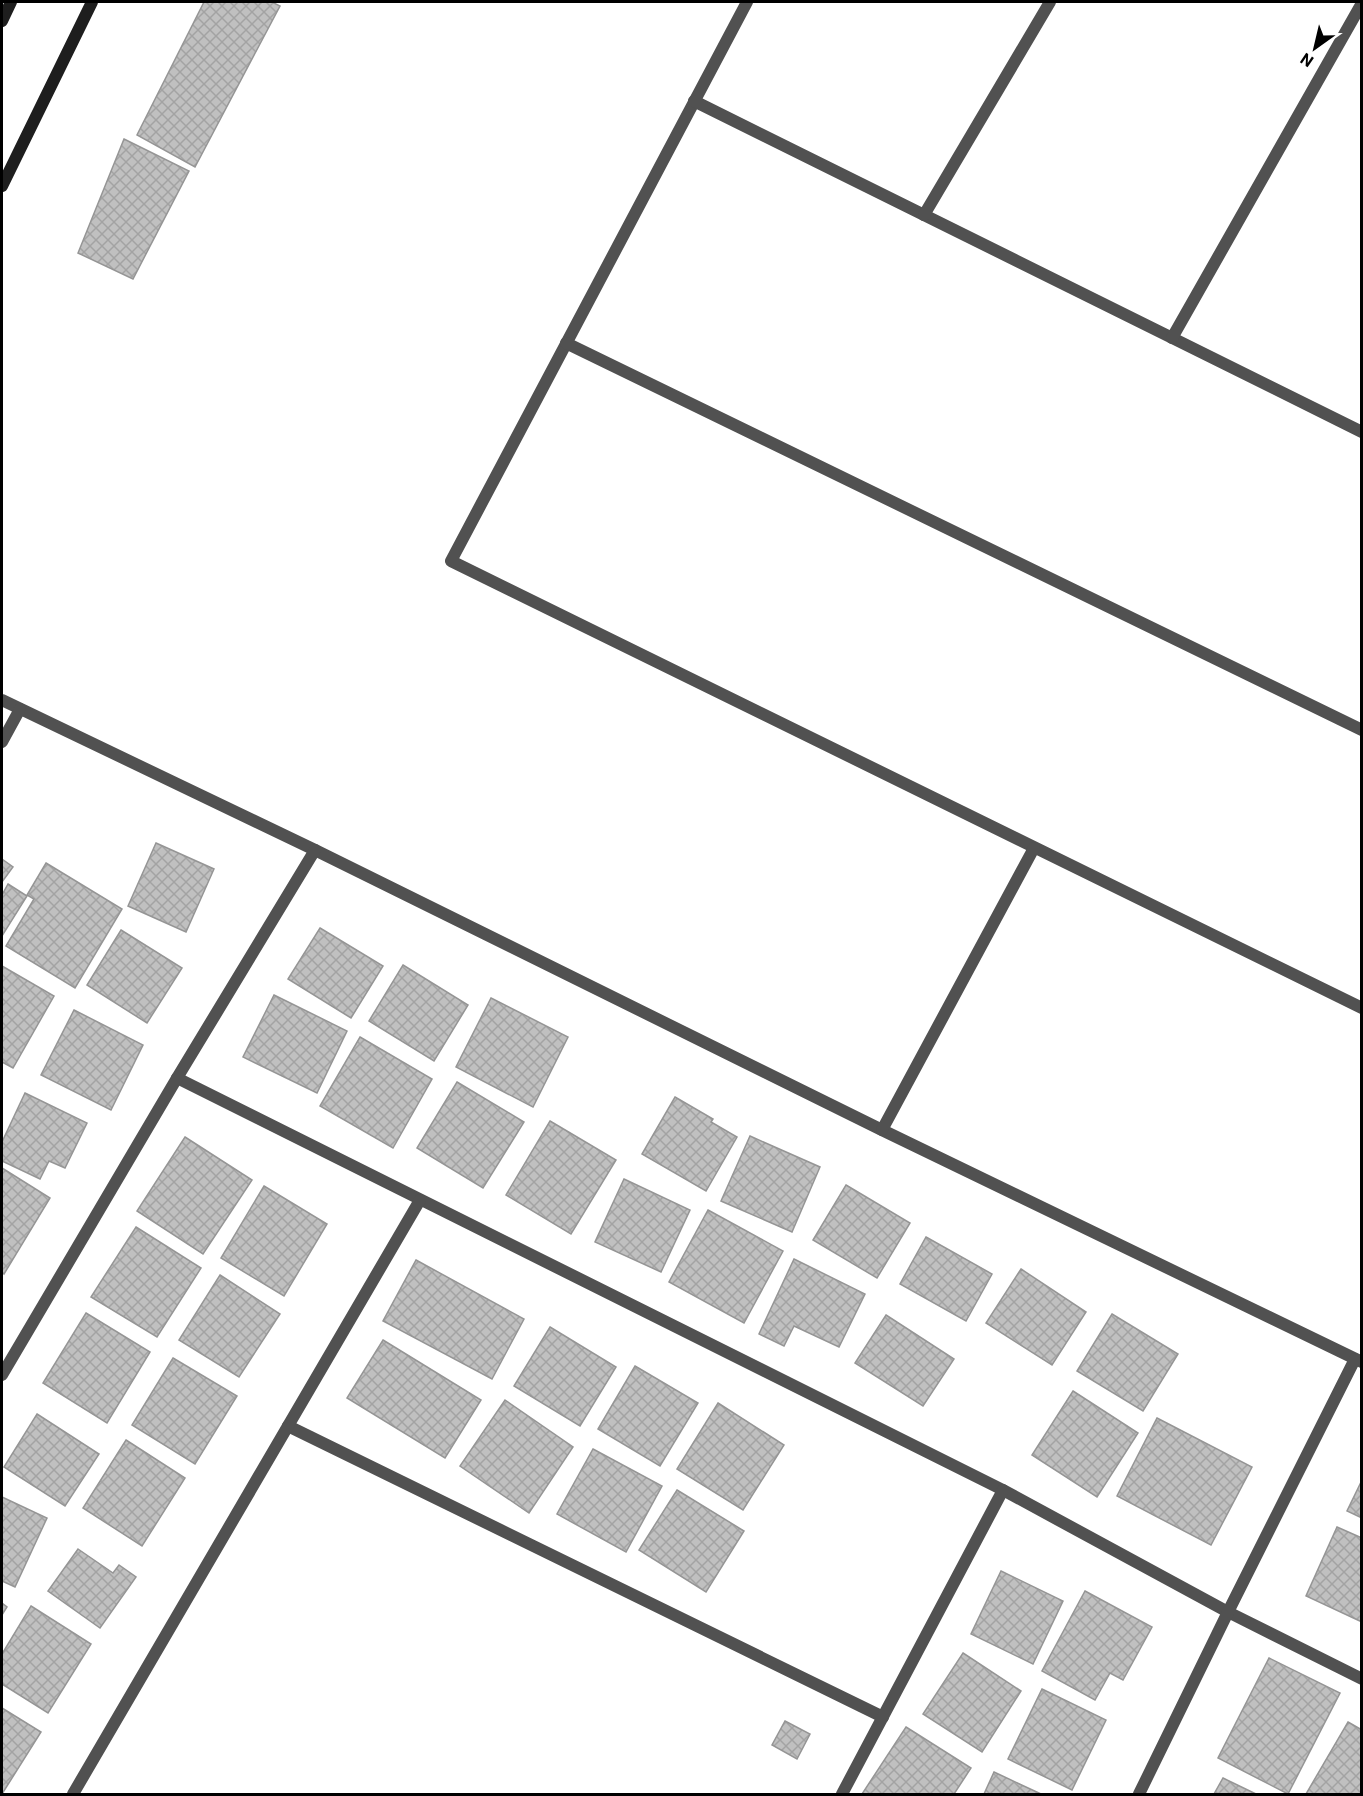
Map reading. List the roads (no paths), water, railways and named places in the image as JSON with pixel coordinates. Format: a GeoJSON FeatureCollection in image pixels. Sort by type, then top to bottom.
{"type":"FeatureCollection","features":[{"type":"Feature","properties":{"kind":"street"},"geometry":{"type":"LineString","coordinates":[[2,21],[11,2]]}},
{"type":"Feature","properties":{"kind":"street"},"geometry":{"type":"LineString","coordinates":[[2,186],[92,2]]}},
{"type":"Feature","properties":{"kind":"street"},"geometry":{"type":"LineString","coordinates":[[747,2],[451,561],[1362,1008]]}},
{"type":"Feature","properties":{"kind":"street"},"geometry":{"type":"LineString","coordinates":[[924,215],[1050,2]]}},
{"type":"Feature","properties":{"kind":"street"},"geometry":{"type":"LineString","coordinates":[[1172,338],[1362,3]]}},
{"type":"Feature","properties":{"kind":"street"},"geometry":{"type":"LineString","coordinates":[[694,101],[1362,432]]}},
{"type":"Feature","properties":{"kind":"street"},"geometry":{"type":"LineString","coordinates":[[566,343],[1362,730]]}},
{"type":"Feature","properties":{"kind":"street"},"geometry":{"type":"LineString","coordinates":[[2,700],[315,850],[882,1130],[1358,1361],[1228,1612],[1139,1794]]}},
{"type":"Feature","properties":{"kind":"street"},"geometry":{"type":"LineString","coordinates":[[2,742],[20,709]]}},
{"type":"Feature","properties":{"kind":"street"},"geometry":{"type":"LineString","coordinates":[[882,1130],[1034,848]]}},
{"type":"Feature","properties":{"kind":"street"},"geometry":{"type":"LineString","coordinates":[[2,1375],[315,850]]}},
{"type":"Feature","properties":{"kind":"street"},"geometry":{"type":"LineString","coordinates":[[177,1078],[1003,1490],[1228,1612],[1362,1678]]}},
{"type":"Feature","properties":{"kind":"street"},"geometry":{"type":"LineString","coordinates":[[74,1794],[420,1200]]}},
{"type":"Feature","properties":{"kind":"street"},"geometry":{"type":"LineString","coordinates":[[288,1426],[883,1717]]}},
{"type":"Feature","properties":{"kind":"street"},"geometry":{"type":"LineString","coordinates":[[842,1794],[1003,1490]]}}]}
